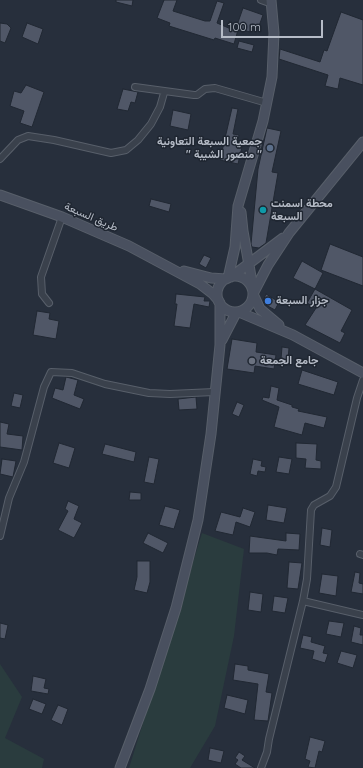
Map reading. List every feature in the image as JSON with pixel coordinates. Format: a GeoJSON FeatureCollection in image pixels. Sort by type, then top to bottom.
{"type":"FeatureCollection","features":[{"type":"Feature","properties":{"kind":"street"},"geometry":{"type":"LineString","coordinates":[[228,278],[235,251],[236,219],[240,197],[267,103],[274,58],[272,2],[261,0]]}},
{"type":"Feature","properties":{"kind":"street"},"geometry":{"type":"LineString","coordinates":[[135,87],[164,93],[194,95],[205,89],[215,88],[267,103]]}},
{"type":"Feature","properties":{"kind":"street"},"geometry":{"type":"LineString","coordinates":[[0,160],[18,140],[28,136],[54,140],[96,151],[111,153],[126,150],[138,140],[151,124],[160,106],[164,93]]}},
{"type":"Feature","properties":{"kind":"street"},"geometry":{"type":"LineString","coordinates":[[220,345],[238,312],[249,307],[253,293],[268,265],[289,233],[363,142]]}},
{"type":"Feature","properties":{"kind":"street","name":"طريق السبعة"},"geometry":{"type":"LineString","coordinates":[[0,195],[62,217],[169,266]]}},
{"type":"Feature","properties":{"kind":"street"},"geometry":{"type":"LineString","coordinates":[[240,197],[243,231],[253,293]]}},
{"type":"Feature","properties":{"kind":"street"},"geometry":{"type":"LineString","coordinates":[[49,303],[42,294],[41,277],[62,217]]}},
{"type":"Feature","properties":{"kind":"street"},"geometry":{"type":"LineString","coordinates":[[120,767],[150,689],[176,608],[188,561],[204,481],[220,345],[218,289],[228,278],[289,233]]}},
{"type":"Feature","properties":{"kind":"street"},"geometry":{"type":"LineString","coordinates":[[169,266],[197,275],[244,278],[258,305],[266,315],[293,335]]}},
{"type":"Feature","properties":{"kind":"street"},"geometry":{"type":"LineString","coordinates":[[169,266],[206,288],[225,309],[238,312],[293,335],[363,373]]}},
{"type":"Feature","properties":{"kind":"street"},"geometry":{"type":"LineString","coordinates":[[0,536],[9,498],[24,462],[44,387],[51,372],[72,374],[112,386],[149,393],[170,394],[214,392]]}},
{"type":"Feature","properties":{"kind":"street"},"geometry":{"type":"LineString","coordinates":[[261,768],[267,752],[303,601],[307,579],[310,510],[314,505],[330,496],[336,487],[357,398],[363,380]]}},
{"type":"Feature","properties":{"kind":"street"},"geometry":{"type":"LineString","coordinates":[[303,601],[363,615]]}},
{"type":"Feature","properties":{"kind":"shaded area"},"geometry":{"type":"Polygon","coordinates":[[[202,533],[244,549],[234,636],[215,726],[190,768],[129,768],[202,533]]]}},
{"type":"Feature","properties":{"kind":"shaded area"},"geometry":{"type":"Polygon","coordinates":[[[0,664],[22,697],[5,738],[44,759],[42,768],[0,768],[0,664]]]}},
{"type":"Feature","properties":{"kind":"building"},"geometry":{"type":"Polygon","coordinates":[[[116,0],[133,0],[132,6],[116,2],[116,0]]]}},
{"type":"Feature","properties":{"kind":"building"},"geometry":{"type":"Polygon","coordinates":[[[164,0],[177,0],[173,11],[205,21],[210,21],[217,1],[224,3],[217,23],[231,29],[238,30],[234,44],[215,38],[214,40],[169,26],[170,23],[157,18],[164,0]]]}},
{"type":"Feature","properties":{"kind":"building"},"geometry":{"type":"Polygon","coordinates":[[[243,8],[263,15],[259,26],[252,24],[250,32],[236,28],[243,8]]]}},
{"type":"Feature","properties":{"kind":"building"},"geometry":{"type":"Polygon","coordinates":[[[341,12],[363,20],[363,85],[340,78],[338,89],[325,86],[328,75],[279,59],[280,49],[320,62],[324,50],[327,51],[341,12]]]}},
{"type":"Feature","properties":{"kind":"building"},"geometry":{"type":"Polygon","coordinates":[[[0,23],[7,24],[11,28],[5,43],[0,41],[0,23]]]}},
{"type":"Feature","properties":{"kind":"building"},"geometry":{"type":"Polygon","coordinates":[[[27,23],[43,29],[38,44],[22,37],[27,23]]]}},
{"type":"Feature","properties":{"kind":"building"},"geometry":{"type":"Polygon","coordinates":[[[239,41],[254,45],[252,52],[237,48],[239,41]]]}},
{"type":"Feature","properties":{"kind":"building"},"geometry":{"type":"Polygon","coordinates":[[[26,85],[44,92],[32,127],[20,123],[24,111],[10,106],[14,91],[21,93],[26,85]]]}},
{"type":"Feature","properties":{"kind":"building"},"geometry":{"type":"Polygon","coordinates":[[[123,89],[138,92],[135,103],[131,102],[128,111],[117,109],[123,89]]]}},
{"type":"Feature","properties":{"kind":"building"},"geometry":{"type":"Polygon","coordinates":[[[232,108],[238,109],[233,134],[239,135],[237,146],[242,147],[238,164],[220,160],[232,108]]]}},
{"type":"Feature","properties":{"kind":"building"},"geometry":{"type":"Polygon","coordinates":[[[173,110],[191,114],[188,130],[170,126],[173,110]]]}},
{"type":"Feature","properties":{"kind":"building","name":"محطة اسمنت السبعة"},"geometry":{"type":"Polygon","coordinates":[[[267,128],[281,131],[272,172],[278,173],[266,243],[259,248],[252,247],[251,244],[258,169],[267,128]]]}},
{"type":"Feature","properties":{"kind":"building"},"geometry":{"type":"Polygon","coordinates":[[[151,199],[171,204],[169,212],[149,206],[151,199]]]}},
{"type":"Feature","properties":{"kind":"building"},"geometry":{"type":"Polygon","coordinates":[[[330,244],[363,257],[363,286],[321,270],[330,244]]]}},
{"type":"Feature","properties":{"kind":"building"},"geometry":{"type":"Polygon","coordinates":[[[204,255],[211,258],[206,268],[199,264],[204,255]]]}},
{"type":"Feature","properties":{"kind":"building"},"geometry":{"type":"Polygon","coordinates":[[[302,261],[323,273],[315,289],[293,278],[302,261]]]}},
{"type":"Feature","properties":{"kind":"building"},"geometry":{"type":"Polygon","coordinates":[[[315,289],[352,310],[341,331],[345,333],[340,343],[305,325],[316,308],[307,303],[315,289]]]}},
{"type":"Feature","properties":{"kind":"building"},"geometry":{"type":"Polygon","coordinates":[[[176,294],[205,297],[204,301],[210,301],[209,307],[194,304],[190,328],[174,326],[177,304],[175,304],[176,294]]]}},
{"type":"Feature","properties":{"kind":"building","name":"جزار السبعة"},"geometry":{"type":"Polygon","coordinates":[[[266,294],[279,302],[275,310],[264,304],[263,301],[266,294]]]}},
{"type":"Feature","properties":{"kind":"building"},"geometry":{"type":"Polygon","coordinates":[[[37,311],[50,313],[49,319],[59,321],[56,339],[33,335],[37,311]]]}},
{"type":"Feature","properties":{"kind":"building","name":"جامع الجمعة"},"geometry":{"type":"Polygon","coordinates":[[[232,339],[257,343],[256,352],[276,355],[274,369],[255,366],[254,373],[227,369],[232,339]]]}},
{"type":"Feature","properties":{"kind":"building"},"geometry":{"type":"Polygon","coordinates":[[[282,347],[289,348],[288,360],[281,359],[282,347]]]}},
{"type":"Feature","properties":{"kind":"building"},"geometry":{"type":"Polygon","coordinates":[[[302,370],[338,382],[334,395],[298,384],[302,370]]]}},
{"type":"Feature","properties":{"kind":"building"},"geometry":{"type":"Polygon","coordinates":[[[66,377],[78,380],[74,395],[84,399],[80,409],[52,398],[55,388],[63,390],[66,377]]]}},
{"type":"Feature","properties":{"kind":"building"},"geometry":{"type":"Polygon","coordinates":[[[271,386],[279,388],[277,400],[292,405],[292,407],[299,409],[298,411],[327,417],[324,428],[305,423],[302,435],[274,427],[279,407],[262,400],[263,397],[269,398],[271,386]]]}},
{"type":"Feature","properties":{"kind":"building"},"geometry":{"type":"Polygon","coordinates":[[[14,393],[23,395],[20,408],[11,406],[14,393]]]}},
{"type":"Feature","properties":{"kind":"building"},"geometry":{"type":"Polygon","coordinates":[[[196,397],[197,409],[179,410],[178,399],[196,397]]]}},
{"type":"Feature","properties":{"kind":"building"},"geometry":{"type":"Polygon","coordinates":[[[237,402],[244,405],[239,417],[232,414],[237,402]]]}},
{"type":"Feature","properties":{"kind":"building"},"geometry":{"type":"Polygon","coordinates":[[[0,422],[9,424],[7,434],[23,436],[22,450],[0,447],[0,422]]]}},
{"type":"Feature","properties":{"kind":"building"},"geometry":{"type":"Polygon","coordinates":[[[59,443],[75,448],[69,468],[53,463],[59,443]]]}},
{"type":"Feature","properties":{"kind":"building"},"geometry":{"type":"Polygon","coordinates":[[[296,443],[317,444],[316,460],[321,461],[321,469],[305,468],[306,459],[296,458],[296,443]]]}},
{"type":"Feature","properties":{"kind":"building"},"geometry":{"type":"Polygon","coordinates":[[[105,444],[136,452],[134,462],[102,454],[105,444]]]}},
{"type":"Feature","properties":{"kind":"building"},"geometry":{"type":"Polygon","coordinates":[[[149,457],[159,459],[154,484],[144,482],[149,457]]]}},
{"type":"Feature","properties":{"kind":"building"},"geometry":{"type":"Polygon","coordinates":[[[279,457],[292,459],[289,474],[276,472],[279,457]]]}},
{"type":"Feature","properties":{"kind":"building"},"geometry":{"type":"Polygon","coordinates":[[[2,459],[16,461],[13,477],[0,474],[2,459]]]}},
{"type":"Feature","properties":{"kind":"building"},"geometry":{"type":"Polygon","coordinates":[[[253,459],[262,461],[261,466],[266,467],[265,472],[258,471],[257,476],[250,474],[253,459]]]}},
{"type":"Feature","properties":{"kind":"building"},"geometry":{"type":"Polygon","coordinates":[[[130,492],[141,493],[141,500],[129,500],[130,492]]]}},
{"type":"Feature","properties":{"kind":"building"},"geometry":{"type":"Polygon","coordinates":[[[68,501],[79,506],[74,519],[82,523],[74,538],[58,530],[68,511],[65,509],[68,501]]]}},
{"type":"Feature","properties":{"kind":"building"},"geometry":{"type":"Polygon","coordinates":[[[268,505],[287,508],[284,523],[266,520],[268,505]]]}},
{"type":"Feature","properties":{"kind":"building"},"geometry":{"type":"Polygon","coordinates":[[[165,506],[180,510],[174,529],[159,525],[165,506]]]}},
{"type":"Feature","properties":{"kind":"building"},"geometry":{"type":"Polygon","coordinates":[[[243,508],[255,512],[250,527],[236,522],[233,535],[215,531],[221,512],[240,517],[243,508]]]}},
{"type":"Feature","properties":{"kind":"building"},"geometry":{"type":"Polygon","coordinates":[[[322,528],[332,530],[330,547],[320,545],[322,528]]]}},
{"type":"Feature","properties":{"kind":"building"},"geometry":{"type":"Polygon","coordinates":[[[148,533],[168,543],[163,553],[143,543],[148,533]]]}},
{"type":"Feature","properties":{"kind":"building"},"geometry":{"type":"Polygon","coordinates":[[[286,533],[300,534],[299,550],[278,549],[277,555],[267,553],[249,553],[250,536],[286,541],[286,533]]]}},
{"type":"Feature","properties":{"kind":"building"},"geometry":{"type":"Polygon","coordinates":[[[137,561],[150,561],[150,582],[147,593],[134,590],[137,577],[137,561]]]}},
{"type":"Feature","properties":{"kind":"building"},"geometry":{"type":"Polygon","coordinates":[[[289,562],[302,563],[298,589],[287,588],[289,562]]]}},
{"type":"Feature","properties":{"kind":"building"},"geometry":{"type":"Polygon","coordinates":[[[355,572],[360,573],[359,583],[363,584],[363,594],[351,592],[355,572]]]}},
{"type":"Feature","properties":{"kind":"building"},"geometry":{"type":"Polygon","coordinates":[[[322,574],[338,576],[336,596],[319,593],[322,574]]]}},
{"type":"Feature","properties":{"kind":"building"},"geometry":{"type":"Polygon","coordinates":[[[250,592],[263,594],[261,612],[248,610],[250,592]]]}},
{"type":"Feature","properties":{"kind":"building"},"geometry":{"type":"Polygon","coordinates":[[[274,596],[288,598],[285,613],[272,611],[274,596]]]}},
{"type":"Feature","properties":{"kind":"building"},"geometry":{"type":"Polygon","coordinates":[[[329,621],[344,623],[341,637],[326,634],[329,621]]]}},
{"type":"Feature","properties":{"kind":"building"},"geometry":{"type":"Polygon","coordinates":[[[0,623],[8,625],[5,639],[0,638],[0,623]]]}},
{"type":"Feature","properties":{"kind":"building"},"geometry":{"type":"Polygon","coordinates":[[[354,626],[361,628],[360,635],[363,635],[363,645],[351,642],[354,626]]]}},
{"type":"Feature","properties":{"kind":"building"},"geometry":{"type":"Polygon","coordinates":[[[303,635],[312,637],[311,642],[325,646],[323,653],[328,654],[325,663],[312,659],[314,651],[300,648],[303,635]]]}},
{"type":"Feature","properties":{"kind":"building"},"geometry":{"type":"Polygon","coordinates":[[[341,651],[357,655],[353,668],[337,663],[341,651]]]}},
{"type":"Feature","properties":{"kind":"building"},"geometry":{"type":"Polygon","coordinates":[[[235,664],[248,666],[248,670],[269,674],[266,692],[272,693],[268,721],[254,720],[258,684],[233,680],[235,664]]]}},
{"type":"Feature","properties":{"kind":"building"},"geometry":{"type":"Polygon","coordinates":[[[33,676],[46,679],[44,688],[49,689],[48,694],[31,691],[33,676]]]}},
{"type":"Feature","properties":{"kind":"building"},"geometry":{"type":"Polygon","coordinates":[[[227,695],[248,700],[245,714],[224,708],[227,695]]]}},
{"type":"Feature","properties":{"kind":"building"},"geometry":{"type":"Polygon","coordinates":[[[33,699],[46,704],[42,714],[29,709],[33,699]]]}},
{"type":"Feature","properties":{"kind":"building"},"geometry":{"type":"Polygon","coordinates":[[[58,705],[68,709],[62,725],[51,720],[58,705]]]}},
{"type":"Feature","properties":{"kind":"building"},"geometry":{"type":"Polygon","coordinates":[[[310,737],[325,741],[322,752],[319,751],[315,768],[308,767],[310,761],[305,759],[310,737]]]}},
{"type":"Feature","properties":{"kind":"building"},"geometry":{"type":"Polygon","coordinates":[[[210,748],[224,751],[221,763],[208,760],[210,748]]]}},
{"type":"Feature","properties":{"kind":"building"},"geometry":{"type":"Polygon","coordinates":[[[239,752],[245,756],[242,760],[255,768],[241,768],[235,764],[238,760],[235,758],[239,752]]]}},
{"type":"Feature","properties":{"kind":"place","name":"جمعية السبعة التعاونية \" منصور الشيبة \""},"geometry":{"type":"Point","coordinates":[270,148]}},
{"type":"Feature","properties":{"kind":"place","name":"محطة اسمنت السبعة"},"geometry":{"type":"Point","coordinates":[263,210]}},
{"type":"Feature","properties":{"kind":"place","name":"جزار السبعة"},"geometry":{"type":"Point","coordinates":[268,301]}},
{"type":"Feature","properties":{"kind":"place","name":"جامع الجمعة"},"geometry":{"type":"Point","coordinates":[252,361]}}]}
